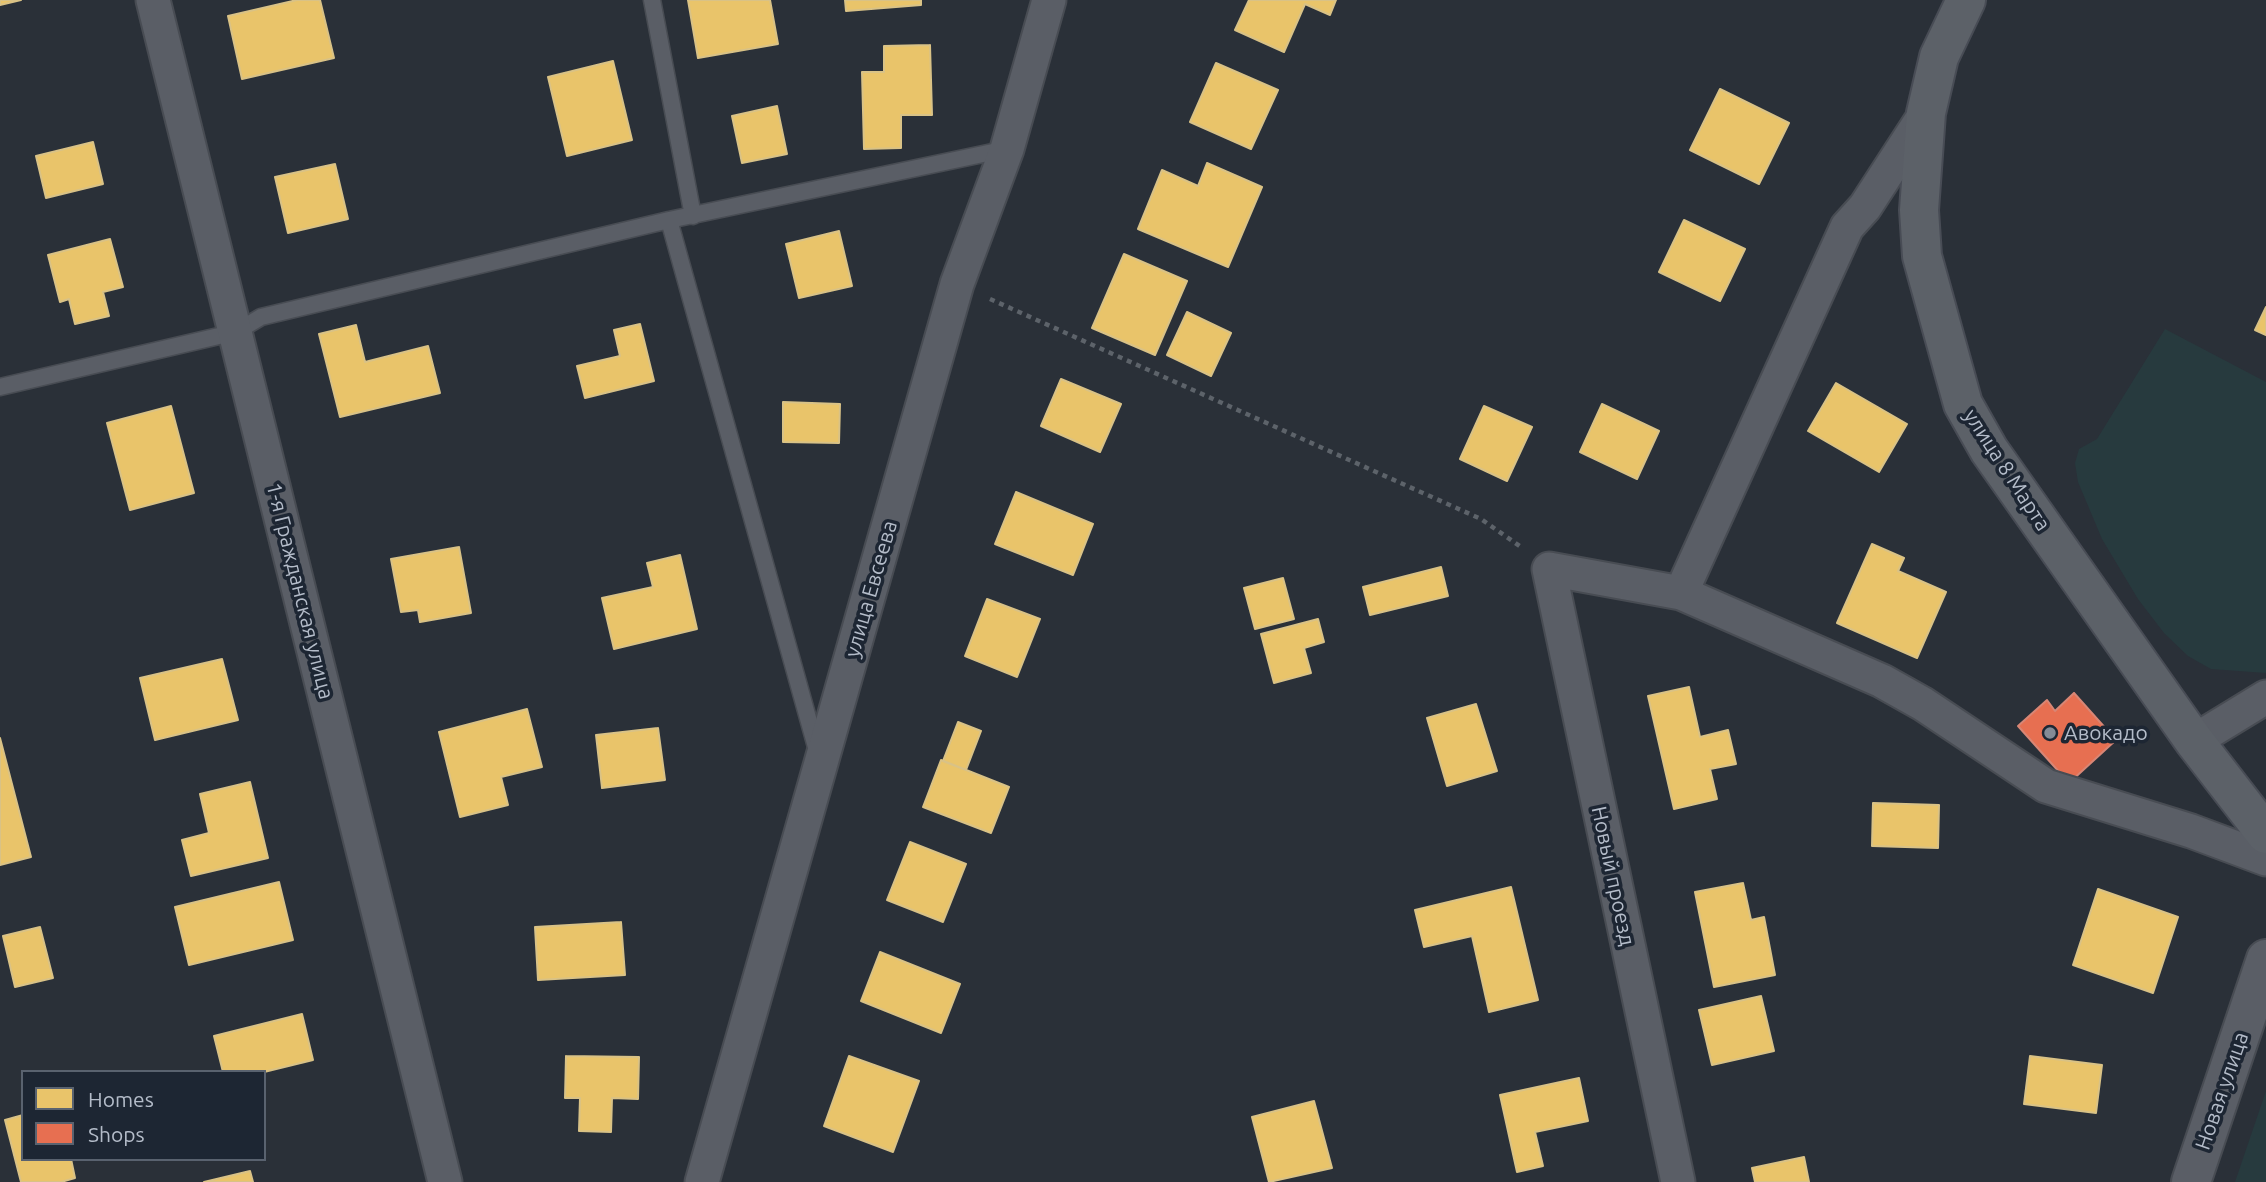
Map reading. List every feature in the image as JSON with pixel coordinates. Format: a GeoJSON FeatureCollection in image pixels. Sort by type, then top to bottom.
{"type":"FeatureCollection","features":[{"type":"Feature","properties":{"kind":"main road","name":"улица 8 Марта"},"geometry":{"type":"LineString","coordinates":[[1966,0],[1939,57],[1926,113],[1919,210],[1922,256],[1963,404],[1990,450],[2194,741],[2256,820]]}},
{"type":"Feature","properties":{"kind":"street","name":"1-я Гражданская улица"},"geometry":{"type":"LineString","coordinates":[[153,0],[445,1182]]}},
{"type":"Feature","properties":{"kind":"street","name":"улица Евсеева"},"geometry":{"type":"LineString","coordinates":[[702,1182],[957,284],[1007,149],[1049,0]]}},
{"type":"Feature","properties":{"kind":"street"},"geometry":{"type":"LineString","coordinates":[[1681,593],[1847,227],[1865,207],[1926,113]]}},
{"type":"Feature","properties":{"kind":"street"},"geometry":{"type":"LineString","coordinates":[[1549,569],[1681,593],[1882,681],[1943,717],[2046,786],[2190,831],[2266,859]]}},
{"type":"Feature","properties":{"kind":"street","name":"Новый проезд"},"geometry":{"type":"LineString","coordinates":[[1549,569],[1678,1182]]}},
{"type":"Feature","properties":{"kind":"street"},"geometry":{"type":"LineString","coordinates":[[2194,741],[2266,697]]}},
{"type":"Feature","properties":{"kind":"street","name":"Новая улица"},"geometry":{"type":"LineString","coordinates":[[2191,1182],[2266,959]]}},
{"type":"Feature","properties":{"kind":"lane"},"geometry":{"type":"LineString","coordinates":[[652,0],[693,216]]}},
{"type":"Feature","properties":{"kind":"lane"},"geometry":{"type":"LineString","coordinates":[[0,387],[236,332],[261,317],[669,220],[1007,149]]}},
{"type":"Feature","properties":{"kind":"lane"},"geometry":{"type":"LineString","coordinates":[[669,220],[821,765]]}},
{"type":"Feature","properties":{"kind":"path"},"geometry":{"type":"LineString","coordinates":[[957,284],[1481,519],[1549,569]]}},
{"type":"Feature","properties":{"kind":"green space"},"geometry":{"type":"Polygon","coordinates":[[[2165,329],[2266,382],[2266,673],[2211,669],[2188,656],[2164,633],[2138,599],[2102,539],[2078,482],[2075,463],[2079,449],[2097,439],[2165,329]]]}},
{"type":"Feature","properties":{"kind":"green space"},"geometry":{"type":"Polygon","coordinates":[[[2266,1091],[2266,1182],[2235,1182],[2266,1091]]]}},
{"type":"Feature","properties":{"kind":"building: Homes"},"geometry":{"type":"Polygon","coordinates":[[[0,0],[21,0],[0,5],[0,0]]]}},
{"type":"Feature","properties":{"kind":"building: Homes"},"geometry":{"type":"Polygon","coordinates":[[[297,0],[320,0],[334,58],[242,79],[228,16],[297,0]]]}},
{"type":"Feature","properties":{"kind":"building: Homes"},"geometry":{"type":"Polygon","coordinates":[[[688,0],[770,0],[778,44],[698,58],[688,0]]]}},
{"type":"Feature","properties":{"kind":"building: Homes"},"geometry":{"type":"Polygon","coordinates":[[[845,0],[921,0],[921,5],[846,11],[845,0]]]}},
{"type":"Feature","properties":{"kind":"building: Homes"},"geometry":{"type":"Polygon","coordinates":[[[1249,0],[1336,0],[1330,15],[1305,4],[1284,52],[1235,30],[1249,0]]]}},
{"type":"Feature","properties":{"kind":"building: Homes"},"geometry":{"type":"Polygon","coordinates":[[[930,45],[932,115],[901,115],[901,148],[864,149],[862,72],[884,72],[884,46],[930,45]]]}},
{"type":"Feature","properties":{"kind":"building: Homes"},"geometry":{"type":"Polygon","coordinates":[[[613,61],[632,140],[567,156],[548,77],[613,61]]]}},
{"type":"Feature","properties":{"kind":"building: Homes"},"geometry":{"type":"Polygon","coordinates":[[[1216,63],[1278,90],[1251,149],[1190,122],[1216,63]]]}},
{"type":"Feature","properties":{"kind":"building: Homes"},"geometry":{"type":"Polygon","coordinates":[[[1720,89],[1789,123],[1759,184],[1690,150],[1720,89]]]}},
{"type":"Feature","properties":{"kind":"building: Homes"},"geometry":{"type":"Polygon","coordinates":[[[777,106],[787,154],[742,163],[732,116],[777,106]]]}},
{"type":"Feature","properties":{"kind":"building: Homes"},"geometry":{"type":"Polygon","coordinates":[[[93,142],[103,184],[46,198],[36,156],[93,142]]]}},
{"type":"Feature","properties":{"kind":"building: Homes"},"geometry":{"type":"Polygon","coordinates":[[[1207,163],[1262,187],[1228,267],[1138,229],[1162,170],[1198,186],[1207,163]]]}},
{"type":"Feature","properties":{"kind":"building: Homes"},"geometry":{"type":"Polygon","coordinates":[[[335,164],[348,219],[288,233],[275,177],[335,164]]]}},
{"type":"Feature","properties":{"kind":"building: Homes"},"geometry":{"type":"Polygon","coordinates":[[[1684,220],[1745,249],[1720,301],[1659,272],[1684,220]]]}},
{"type":"Feature","properties":{"kind":"building: Homes"},"geometry":{"type":"Polygon","coordinates":[[[839,231],[852,286],[799,298],[786,244],[839,231]]]}},
{"type":"Feature","properties":{"kind":"building: Homes"},"geometry":{"type":"Polygon","coordinates":[[[110,239],[123,287],[103,292],[109,316],[75,324],[69,299],[60,302],[48,255],[110,239]]]}},
{"type":"Feature","properties":{"kind":"building: Homes"},"geometry":{"type":"Polygon","coordinates":[[[1124,254],[1187,281],[1155,355],[1092,328],[1124,254]]]}},
{"type":"Feature","properties":{"kind":"building: Homes"},"geometry":{"type":"Polygon","coordinates":[[[2266,307],[2266,335],[2255,330],[2266,307]]]}},
{"type":"Feature","properties":{"kind":"building: Homes"},"geometry":{"type":"Polygon","coordinates":[[[1187,312],[1231,333],[1211,376],[1167,355],[1187,312]]]}},
{"type":"Feature","properties":{"kind":"building: Homes"},"geometry":{"type":"Polygon","coordinates":[[[640,324],[654,381],[585,398],[577,366],[620,356],[614,330],[640,324]]]}},
{"type":"Feature","properties":{"kind":"building: Homes"},"geometry":{"type":"Polygon","coordinates":[[[356,325],[365,362],[428,346],[440,393],[340,417],[319,334],[356,325]]]}},
{"type":"Feature","properties":{"kind":"building: Homes"},"geometry":{"type":"Polygon","coordinates":[[[1061,379],[1121,404],[1100,452],[1041,426],[1061,379]]]}},
{"type":"Feature","properties":{"kind":"building: Homes"},"geometry":{"type":"Polygon","coordinates":[[[1836,383],[1907,424],[1879,472],[1808,431],[1836,383]]]}},
{"type":"Feature","properties":{"kind":"building: Homes"},"geometry":{"type":"Polygon","coordinates":[[[783,402],[840,404],[839,443],[783,442],[783,402]]]}},
{"type":"Feature","properties":{"kind":"building: Homes"},"geometry":{"type":"Polygon","coordinates":[[[1602,404],[1659,431],[1637,479],[1580,452],[1602,404]]]}},
{"type":"Feature","properties":{"kind":"building: Homes"},"geometry":{"type":"Polygon","coordinates":[[[171,406],[194,493],[130,510],[107,423],[171,406]]]}},
{"type":"Feature","properties":{"kind":"building: Homes"},"geometry":{"type":"Polygon","coordinates":[[[1484,406],[1532,427],[1507,481],[1460,459],[1484,406]]]}},
{"type":"Feature","properties":{"kind":"building: Homes"},"geometry":{"type":"Polygon","coordinates":[[[1016,492],[1093,524],[1073,575],[995,544],[1016,492]]]}},
{"type":"Feature","properties":{"kind":"building: Homes"},"geometry":{"type":"Polygon","coordinates":[[[1872,544],[1904,558],[1898,571],[1946,592],[1917,658],[1837,623],[1872,544]]]}},
{"type":"Feature","properties":{"kind":"building: Homes"},"geometry":{"type":"Polygon","coordinates":[[[459,547],[471,613],[420,622],[418,610],[401,612],[391,559],[459,547]]]}},
{"type":"Feature","properties":{"kind":"building: Homes"},"geometry":{"type":"Polygon","coordinates":[[[680,555],[697,629],[614,649],[602,598],[653,587],[647,563],[680,555]]]}},
{"type":"Feature","properties":{"kind":"building: Homes"},"geometry":{"type":"Polygon","coordinates":[[[1441,567],[1448,596],[1370,615],[1363,587],[1441,567]]]}},
{"type":"Feature","properties":{"kind":"building: Homes"},"geometry":{"type":"Polygon","coordinates":[[[1283,578],[1294,619],[1255,629],[1244,588],[1283,578]]]}},
{"type":"Feature","properties":{"kind":"building: Homes"},"geometry":{"type":"Polygon","coordinates":[[[987,599],[1040,619],[1017,677],[965,656],[987,599]]]}},
{"type":"Feature","properties":{"kind":"building: Homes"},"geometry":{"type":"Polygon","coordinates":[[[1318,619],[1324,642],[1304,648],[1311,673],[1274,683],[1261,634],[1318,619]]]}},
{"type":"Feature","properties":{"kind":"building: Homes"},"geometry":{"type":"Polygon","coordinates":[[[222,659],[238,720],[155,740],[140,678],[222,659]]]}},
{"type":"Feature","properties":{"kind":"building: Homes"},"geometry":{"type":"Polygon","coordinates":[[[1689,687],[1700,737],[1728,730],[1736,764],[1710,769],[1717,799],[1674,809],[1648,696],[1689,687]]]}},
{"type":"Feature","properties":{"kind":"building: Homes"},"geometry":{"type":"Polygon","coordinates":[[[1476,704],[1497,771],[1447,786],[1427,718],[1476,704]]]}},
{"type":"Feature","properties":{"kind":"building: Homes"},"geometry":{"type":"Polygon","coordinates":[[[527,709],[542,767],[501,777],[508,805],[460,817],[439,732],[527,709]]]}},
{"type":"Feature","properties":{"kind":"building: Homes"},"geometry":{"type":"Polygon","coordinates":[[[958,722],[981,731],[966,770],[943,761],[958,722]]]}},
{"type":"Feature","properties":{"kind":"building: Homes"},"geometry":{"type":"Polygon","coordinates":[[[658,728],[665,780],[602,788],[596,735],[658,728]]]}},
{"type":"Feature","properties":{"kind":"building: Homes"},"geometry":{"type":"Polygon","coordinates":[[[0,738],[31,857],[0,865],[0,738]]]}},
{"type":"Feature","properties":{"kind":"building: Homes"},"geometry":{"type":"Polygon","coordinates":[[[941,760],[1009,787],[991,833],[923,807],[941,760]]]}},
{"type":"Feature","properties":{"kind":"building: Homes"},"geometry":{"type":"Polygon","coordinates":[[[250,782],[268,858],[191,876],[182,840],[209,833],[200,794],[250,782]]]}},
{"type":"Feature","properties":{"kind":"building: Homes"},"geometry":{"type":"Polygon","coordinates":[[[1873,803],[1939,805],[1938,848],[1872,846],[1873,803]]]}},
{"type":"Feature","properties":{"kind":"building: Homes"},"geometry":{"type":"Polygon","coordinates":[[[910,842],[966,864],[943,922],[887,900],[910,842]]]}},
{"type":"Feature","properties":{"kind":"building: Homes"},"geometry":{"type":"Polygon","coordinates":[[[279,882],[293,940],[189,965],[175,907],[279,882]]]}},
{"type":"Feature","properties":{"kind":"building: Homes"},"geometry":{"type":"Polygon","coordinates":[[[1743,883],[1751,920],[1764,917],[1775,975],[1714,987],[1695,892],[1743,883]]]}},
{"type":"Feature","properties":{"kind":"building: Homes"},"geometry":{"type":"Polygon","coordinates":[[[1511,887],[1538,1000],[1489,1012],[1472,936],[1424,947],[1415,910],[1511,887]]]}},
{"type":"Feature","properties":{"kind":"building: Homes"},"geometry":{"type":"Polygon","coordinates":[[[2098,889],[2178,917],[2153,993],[2073,965],[2098,889]]]}},
{"type":"Feature","properties":{"kind":"building: Homes"},"geometry":{"type":"Polygon","coordinates":[[[621,922],[625,975],[538,980],[535,927],[621,922]]]}},
{"type":"Feature","properties":{"kind":"building: Homes"},"geometry":{"type":"Polygon","coordinates":[[[40,927],[53,978],[15,987],[3,936],[40,927]]]}},
{"type":"Feature","properties":{"kind":"building: Homes"},"geometry":{"type":"Polygon","coordinates":[[[880,952],[960,984],[941,1033],[861,1001],[880,952]]]}},
{"type":"Feature","properties":{"kind":"building: Homes"},"geometry":{"type":"Polygon","coordinates":[[[1761,996],[1774,1051],[1712,1065],[1699,1010],[1761,996]]]}},
{"type":"Feature","properties":{"kind":"building: Homes"},"geometry":{"type":"Polygon","coordinates":[[[302,1014],[313,1060],[266,1072],[222,1070],[214,1036],[302,1014]]]}},
{"type":"Feature","properties":{"kind":"building: Homes"},"geometry":{"type":"Polygon","coordinates":[[[566,1056],[639,1057],[638,1099],[612,1098],[611,1132],[579,1131],[580,1098],[565,1098],[566,1056]]]}},
{"type":"Feature","properties":{"kind":"building: Homes"},"geometry":{"type":"Polygon","coordinates":[[[849,1056],[919,1081],[893,1152],[824,1126],[849,1056]]]}},
{"type":"Feature","properties":{"kind":"building: Homes"},"geometry":{"type":"Polygon","coordinates":[[[2030,1056],[2102,1065],[2096,1113],[2024,1104],[2030,1056]]]}},
{"type":"Feature","properties":{"kind":"building: Homes"},"geometry":{"type":"Polygon","coordinates":[[[1579,1078],[1588,1121],[1535,1132],[1543,1166],[1517,1172],[1500,1095],[1579,1078]]]}},
{"type":"Feature","properties":{"kind":"building: Homes"},"geometry":{"type":"Polygon","coordinates":[[[1314,1101],[1332,1168],[1269,1182],[1252,1117],[1314,1101]]]}},
{"type":"Feature","properties":{"kind":"building: Homes"},"geometry":{"type":"Polygon","coordinates":[[[21,1116],[21,1161],[71,1161],[75,1178],[61,1182],[21,1182],[5,1120],[21,1116]]]}},
{"type":"Feature","properties":{"kind":"building: Homes"},"geometry":{"type":"Polygon","coordinates":[[[1804,1157],[1809,1182],[1755,1182],[1752,1168],[1804,1157]]]}},
{"type":"Feature","properties":{"kind":"building: Homes"},"geometry":{"type":"Polygon","coordinates":[[[250,1171],[253,1182],[204,1182],[250,1171]]]}},
{"type":"Feature","properties":{"kind":"building: Shops"},"geometry":{"type":"Polygon","coordinates":[[[2074,693],[2116,740],[2069,783],[2018,726],[2047,700],[2055,711],[2074,693]]]}},
{"type":"Feature","properties":{"kind":"place","name":"Авокадо"},"geometry":{"type":"Point","coordinates":[2050,733]}}]}
